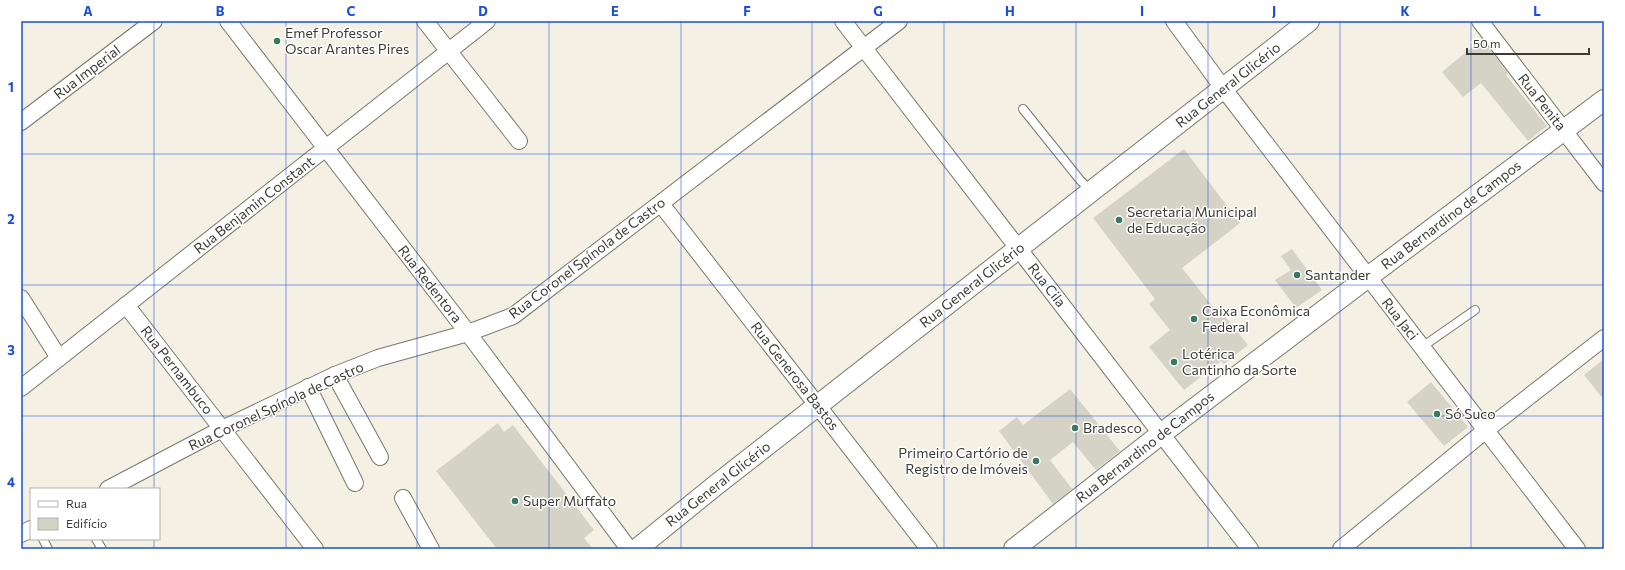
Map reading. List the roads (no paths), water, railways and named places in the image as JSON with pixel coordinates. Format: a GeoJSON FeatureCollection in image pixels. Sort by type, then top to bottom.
{"type":"FeatureCollection","features":[{"type":"Feature","properties":{"kind":"street","name":"Rua Imperial"},"geometry":{"type":"LineString","coordinates":[[21,122],[154,21]]}},
{"type":"Feature","properties":{"kind":"street","name":"Rua Redentora"},"geometry":{"type":"LineString","coordinates":[[228,21],[468,333],[629,549]]}},
{"type":"Feature","properties":{"kind":"street"},"geometry":{"type":"LineString","coordinates":[[425,21],[519,141]]}},
{"type":"Feature","properties":{"kind":"street","name":"Rua Benjamin Constant"},"geometry":{"type":"LineString","coordinates":[[21,388],[487,21]]}},
{"type":"Feature","properties":{"kind":"street","name":"Rua Cila"},"geometry":{"type":"LineString","coordinates":[[843,21],[1250,549]]}},
{"type":"Feature","properties":{"kind":"street","name":"Rua Coronel Spínola de Castro"},"geometry":{"type":"LineString","coordinates":[[110,488],[222,429],[335,375],[378,358],[468,333],[513,316],[899,21]]}},
{"type":"Feature","properties":{"kind":"street","name":"Rua Jaci"},"geometry":{"type":"LineString","coordinates":[[1174,21],[1578,549]]}},
{"type":"Feature","properties":{"kind":"street","name":"Rua General Glicério"},"geometry":{"type":"LineString","coordinates":[[637,549],[1018,248],[1309,21]]}},
{"type":"Feature","properties":{"kind":"street","name":"Rua Penita"},"geometry":{"type":"LineString","coordinates":[[1480,21],[1565,130],[1604,183]]}},
{"type":"Feature","properties":{"kind":"street","name":"Rua Bernardino de Campos"},"geometry":{"type":"LineString","coordinates":[[1014,549],[1161,434],[1368,276],[1604,100]]}},
{"type":"Feature","properties":{"kind":"street","name":"Rua Generosa Bastos"},"geometry":{"type":"LineString","coordinates":[[661,204],[929,549]]}},
{"type":"Feature","properties":{"kind":"street"},"geometry":{"type":"LineString","coordinates":[[21,298],[59,358]]}},
{"type":"Feature","properties":{"kind":"street","name":"Rua Pernambuco"},"geometry":{"type":"LineString","coordinates":[[126,305],[315,549]]}},
{"type":"Feature","properties":{"kind":"street"},"geometry":{"type":"LineString","coordinates":[[1341,549],[1486,430],[1604,338]]}},
{"type":"Feature","properties":{"kind":"street"},"geometry":{"type":"LineString","coordinates":[[335,375],[380,457]]}},
{"type":"Feature","properties":{"kind":"street"},"geometry":{"type":"LineString","coordinates":[[308,388],[355,483]]}},
{"type":"Feature","properties":{"kind":"street"},"geometry":{"type":"LineString","coordinates":[[403,498],[431,549]]}},
{"type":"Feature","properties":{"kind":"street"},"geometry":{"type":"LineString","coordinates":[[21,534],[30,530]]}},
{"type":"Feature","properties":{"kind":"lane"},"geometry":{"type":"LineString","coordinates":[[1023,109],[1091,192]]}},
{"type":"Feature","properties":{"kind":"lane"},"geometry":{"type":"LineString","coordinates":[[1422,347],[1475,310]]}},
{"type":"Feature","properties":{"kind":"lane"},"geometry":{"type":"LineString","coordinates":[[44,540],[48,549]]}},
{"type":"Feature","properties":{"kind":"lane"},"geometry":{"type":"LineString","coordinates":[[97,540],[102,549]]}},
{"type":"Feature","properties":{"kind":"place","name":"Emef Professor Oscar Arantes Pires"},"geometry":{"type":"Point","coordinates":[277,41]}},
{"type":"Feature","properties":{"kind":"place","name":"Secretaria Municipal de Educação"},"geometry":{"type":"Point","coordinates":[1119,220]}},
{"type":"Feature","properties":{"kind":"place","name":"Santander"},"geometry":{"type":"Point","coordinates":[1297,275]}},
{"type":"Feature","properties":{"kind":"place","name":"Caixa Econômica Federal"},"geometry":{"type":"Point","coordinates":[1194,319]}},
{"type":"Feature","properties":{"kind":"place","name":"Lotérica Cantinho da Sorte"},"geometry":{"type":"Point","coordinates":[1174,362]}},
{"type":"Feature","properties":{"kind":"place","name":"Só Suco"},"geometry":{"type":"Point","coordinates":[1437,414]}},
{"type":"Feature","properties":{"kind":"place","name":"Bradesco"},"geometry":{"type":"Point","coordinates":[1075,428]}},
{"type":"Feature","properties":{"kind":"place","name":"Primeiro Cartório de Registro de Imóveis"},"geometry":{"type":"Point","coordinates":[1036,461]}},
{"type":"Feature","properties":{"kind":"place","name":"Super Muffato"},"geometry":{"type":"Point","coordinates":[515,501]}}]}
